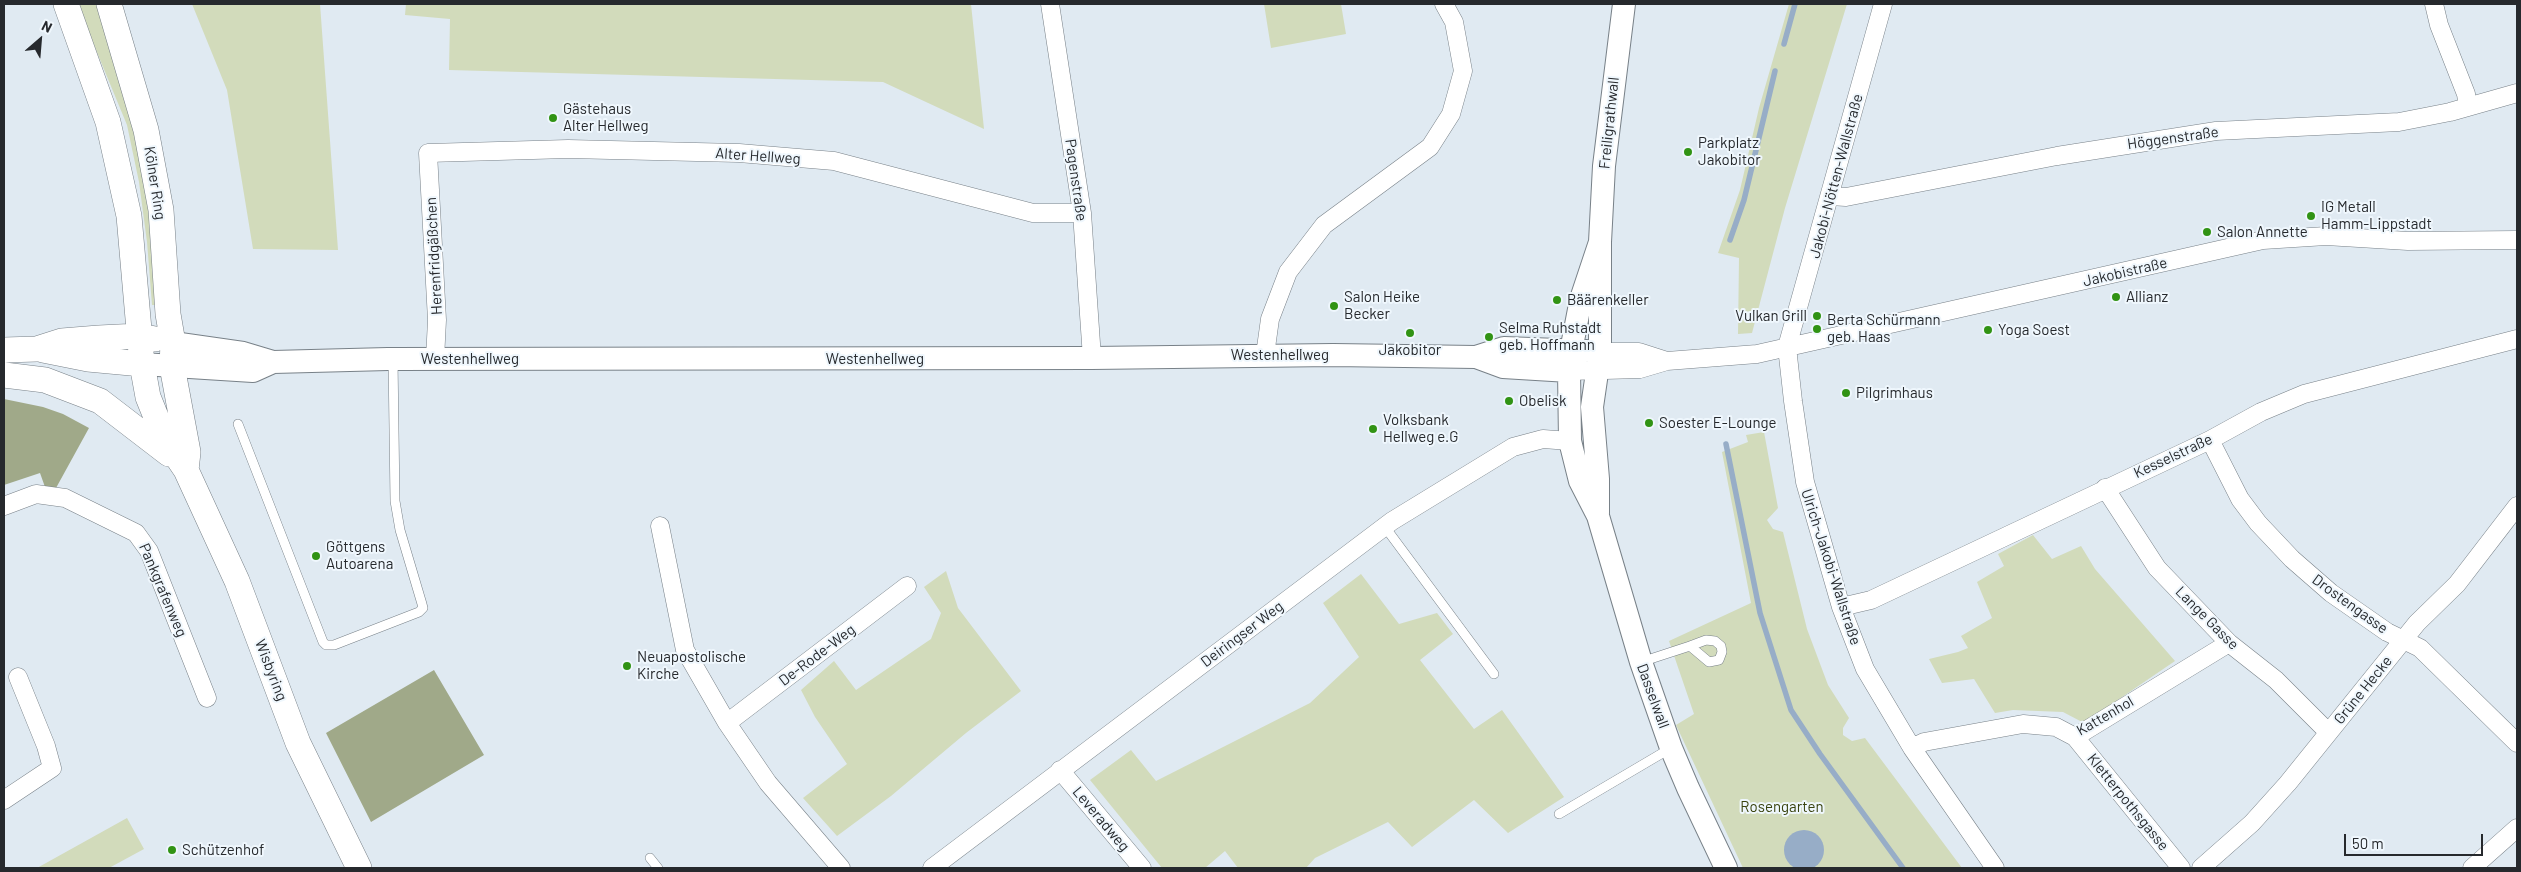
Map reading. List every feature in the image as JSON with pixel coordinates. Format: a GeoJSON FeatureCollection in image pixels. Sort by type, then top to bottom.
{"type":"FeatureCollection","features":[{"type":"Feature","properties":{"kind":"main road","name":"Kölner Ring"},"geometry":{"type":"LineString","coordinates":[[66,4],[108,122],[117,160],[129,216],[140,336]]}},
{"type":"Feature","properties":{"kind":"main road","name":"Kölner Ring"},"geometry":{"type":"LineString","coordinates":[[109,4],[146,130],[160,210],[172,354]]}},
{"type":"Feature","properties":{"kind":"main road","name":"Westenhellweg"},"geometry":{"type":"LineString","coordinates":[[37,349],[62,341],[140,336],[172,354]]}},
{"type":"Feature","properties":{"kind":"main road","name":"Wisbyring"},"geometry":{"type":"LineString","coordinates":[[140,336],[142,364],[148,397],[165,439],[186,470],[237,581],[298,743],[359,868]]}},
{"type":"Feature","properties":{"kind":"main road","name":"Westenhellweg"},"geometry":{"type":"LineString","coordinates":[[4,350],[37,349],[69,356],[142,364]]}},
{"type":"Feature","properties":{"kind":"main road","name":"Wisbyring"},"geometry":{"type":"LineString","coordinates":[[172,354],[188,452],[186,470]]}},
{"type":"Feature","properties":{"kind":"main road"},"geometry":{"type":"LineString","coordinates":[[4,375],[45,380],[100,401],[153,440],[186,470]]}},
{"type":"Feature","properties":{"kind":"street","name":"Pagenstraße"},"geometry":{"type":"LineString","coordinates":[[1050,4],[1082,213],[1092,358]]}},
{"type":"Feature","properties":{"kind":"street"},"geometry":{"type":"LineString","coordinates":[[1266,355],[1270,319],[1288,272],[1324,225],[1430,147],[1451,114],[1464,71],[1454,22],[1444,4]]}},
{"type":"Feature","properties":{"kind":"street","name":"Freiligrathwall"},"geometry":{"type":"LineString","coordinates":[[1598,362],[1600,242],[1606,148],[1624,4]]}},
{"type":"Feature","properties":{"kind":"street","name":"Jakobi-Nötten-Wallstraße"},"geometry":{"type":"LineString","coordinates":[[1787,347],[1883,4]]}},
{"type":"Feature","properties":{"kind":"street"},"geometry":{"type":"LineString","coordinates":[[2434,4],[2439,25],[2466,94],[2468,107]]}},
{"type":"Feature","properties":{"kind":"street","name":"Höggenstraße"},"geometry":{"type":"LineString","coordinates":[[1830,196],[1846,197],[2056,156],[2207,133],[2399,122],[2468,107],[2517,93]]}},
{"type":"Feature","properties":{"kind":"street","name":"Alter Hellweg"},"geometry":{"type":"LineString","coordinates":[[428,153],[577,150],[738,153],[834,161],[1034,213],[1082,213]]}},
{"type":"Feature","properties":{"kind":"street","name":"Herenfridgäßchen"},"geometry":{"type":"LineString","coordinates":[[428,153],[437,320],[435,359]]}},
{"type":"Feature","properties":{"kind":"street","name":"Jakobistraße"},"geometry":{"type":"LineString","coordinates":[[1598,362],[1639,352],[1667,361],[1737,357],[2263,240],[2326,236],[2408,241],[2517,240]]}},
{"type":"Feature","properties":{"kind":"street","name":"Freiligrathwall"},"geometry":{"type":"LineString","coordinates":[[1570,361],[1581,300],[1600,242]]}},
{"type":"Feature","properties":{"kind":"street","name":"Kesselstraße"},"geometry":{"type":"LineString","coordinates":[[1841,607],[1871,600],[2210,440],[2261,412],[2304,394],[2517,339]]}},
{"type":"Feature","properties":{"kind":"street","name":"Ulrich-Jakobi-Wallstraße"},"geometry":{"type":"LineString","coordinates":[[1787,347],[1805,482],[1841,607],[1865,669],[1912,748],[1995,868]]}},
{"type":"Feature","properties":{"kind":"street","name":"Westenhellweg"},"geometry":{"type":"LineString","coordinates":[[142,364],[172,354],[243,352],[273,362],[394,359],[1092,358],[1266,355],[1476,357],[1503,367],[1570,361],[1598,362]]}},
{"type":"Feature","properties":{"kind":"street","name":"Dasselwall"},"geometry":{"type":"LineString","coordinates":[[1570,361],[1570,441],[1580,481],[1598,516],[1641,662],[1671,748],[1726,868]]}},
{"type":"Feature","properties":{"kind":"street","name":"Dasselwall"},"geometry":{"type":"LineString","coordinates":[[1598,362],[1592,407],[1598,479],[1598,516]]}},
{"type":"Feature","properties":{"kind":"street","name":"Deiringser Weg"},"geometry":{"type":"LineString","coordinates":[[932,868],[1384,527],[1513,446],[1543,439],[1570,441]]}},
{"type":"Feature","properties":{"kind":"street","name":"Drostengasse"},"geometry":{"type":"LineString","coordinates":[[2210,440],[2240,499],[2258,523],[2292,559],[2331,593],[2387,632],[2420,648],[2517,743]]}},
{"type":"Feature","properties":{"kind":"street","name":"Lange Gasse"},"geometry":{"type":"LineString","coordinates":[[2105,488],[2157,568],[2229,643],[2276,680],[2328,732]]}},
{"type":"Feature","properties":{"kind":"street","name":"Pankgrafenweg"},"geometry":{"type":"LineString","coordinates":[[4,506],[36,494],[64,498],[136,533],[149,551],[207,698]]}},
{"type":"Feature","properties":{"kind":"street","name":"Grüne Hecke"},"geometry":{"type":"LineString","coordinates":[[2201,868],[2252,823],[2417,623],[2457,584],[2517,506]]}},
{"type":"Feature","properties":{"kind":"street"},"geometry":{"type":"LineString","coordinates":[[660,526],[685,650],[727,723],[768,783],[841,868]]}},
{"type":"Feature","properties":{"kind":"street","name":"De-Rode-Weg"},"geometry":{"type":"LineString","coordinates":[[727,723],[907,586]]}},
{"type":"Feature","properties":{"kind":"street","name":"Kattenhol"},"geometry":{"type":"LineString","coordinates":[[1912,748],[1924,742],[2022,724],[2056,727],[2075,737],[2229,643]]}},
{"type":"Feature","properties":{"kind":"street"},"geometry":{"type":"LineString","coordinates":[[4,800],[52,768],[46,746],[18,677]]}},
{"type":"Feature","properties":{"kind":"street","name":"Kletterpothsgasse"},"geometry":{"type":"LineString","coordinates":[[2075,737],[2181,868]]}},
{"type":"Feature","properties":{"kind":"street","name":"Leveradweg"},"geometry":{"type":"LineString","coordinates":[[1060,770],[1142,868]]}},
{"type":"Feature","properties":{"kind":"street"},"geometry":{"type":"LineString","coordinates":[[2472,868],[2517,828]]}},
{"type":"Feature","properties":{"kind":"lane"},"geometry":{"type":"LineString","coordinates":[[238,424],[323,642],[326,645],[334,645],[419,612],[423,608],[400,530],[394,500],[394,359]]}},
{"type":"Feature","properties":{"kind":"lane"},"geometry":{"type":"LineString","coordinates":[[1384,527],[1494,674]]}},
{"type":"Feature","properties":{"kind":"lane"},"geometry":{"type":"LineString","coordinates":[[1641,662],[1690,646]]}},
{"type":"Feature","properties":{"kind":"lane"},"geometry":{"type":"LineString","coordinates":[[1558,814],[1671,748]]}},
{"type":"Feature","properties":{"kind":"lane"},"geometry":{"type":"LineString","coordinates":[[650,858],[658,868]]}},
{"type":"Feature","properties":{"kind":"green space"},"geometry":{"type":"Polygon","coordinates":[[[77,4],[100,4],[143,145],[160,305],[152,305],[147,242],[139,182],[127,125],[77,4]]]}},
{"type":"Feature","properties":{"kind":"green space"},"geometry":{"type":"Polygon","coordinates":[[[192,4],[320,4],[338,250],[253,249],[227,90],[192,4]]]}},
{"type":"Feature","properties":{"kind":"green space"},"geometry":{"type":"Polygon","coordinates":[[[406,4],[971,4],[984,129],[883,82],[449,70],[450,19],[405,15],[406,4]]]}},
{"type":"Feature","properties":{"kind":"green space"},"geometry":{"type":"Polygon","coordinates":[[[1264,4],[1341,4],[1346,34],[1271,48],[1264,4]]]}},
{"type":"Feature","properties":{"kind":"green space"},"geometry":{"type":"Polygon","coordinates":[[[1789,4],[1847,4],[1785,208],[1752,333],[1738,334],[1739,258],[1718,253],[1740,190],[1759,108],[1789,4]]]}},
{"type":"Feature","properties":{"kind":"green space"},"geometry":{"type":"Polygon","coordinates":[[[4,399],[43,407],[63,414],[89,428],[56,488],[45,487],[40,473],[4,485],[4,399]]]}},
{"type":"Feature","properties":{"kind":"green space","name":"Rosengarten"},"geometry":{"type":"Polygon","coordinates":[[[1764,432],[1778,508],[1767,520],[1773,529],[1783,532],[1807,629],[1828,685],[1849,718],[1843,728],[1843,735],[1852,741],[1865,738],[1962,868],[1743,868],[1676,725],[1694,714],[1669,641],[1751,603],[1722,452],[1748,442],[1746,435],[1764,432]]]}},
{"type":"Feature","properties":{"kind":"green space"},"geometry":{"type":"Polygon","coordinates":[[[2033,535],[2052,559],[2081,546],[2095,569],[2175,661],[2084,723],[2063,712],[2013,710],[1995,713],[1974,679],[1942,683],[1929,659],[1968,648],[1961,636],[1992,618],[1977,582],[2004,566],[1998,554],[2033,535]]]}},
{"type":"Feature","properties":{"kind":"green space"},"geometry":{"type":"Polygon","coordinates":[[[946,571],[958,608],[1021,691],[966,733],[891,796],[837,836],[803,798],[847,764],[815,717],[801,690],[834,661],[856,690],[931,639],[941,613],[924,587],[946,571]]]}},
{"type":"Feature","properties":{"kind":"green space"},"geometry":{"type":"Polygon","coordinates":[[[1361,574],[1399,624],[1437,613],[1453,634],[1420,660],[1474,729],[1502,710],[1564,797],[1508,833],[1474,800],[1412,847],[1388,822],[1315,858],[1306,868],[1238,868],[1225,851],[1205,868],[1162,868],[1090,780],[1131,750],[1156,781],[1310,703],[1359,657],[1323,603],[1361,574]]]}},
{"type":"Feature","properties":{"kind":"green space"},"geometry":{"type":"Polygon","coordinates":[[[434,670],[484,755],[371,822],[326,733],[434,670]]]}},
{"type":"Feature","properties":{"kind":"green space"},"geometry":{"type":"Polygon","coordinates":[[[127,818],[144,849],[109,868],[37,868],[127,818]]]}},
{"type":"Feature","properties":{"kind":"water"},"geometry":{"type":"Polygon","coordinates":[[[1800,830],[1808,830],[1815,833],[1821,839],[1824,850],[1821,861],[1815,867],[1808,870],[1800,870],[1793,867],[1787,861],[1784,854],[1784,846],[1787,839],[1793,833],[1800,830]]]}},
{"type":"Feature","properties":{"kind":"waterway"},"geometry":{"type":"LineString","coordinates":[[1784,44],[1795,4]]}},
{"type":"Feature","properties":{"kind":"waterway"},"geometry":{"type":"LineString","coordinates":[[1730,240],[1744,200],[1775,71]]}},
{"type":"Feature","properties":{"kind":"waterway"},"geometry":{"type":"LineString","coordinates":[[1726,444],[1760,613],[1791,710],[1820,754],[1903,868]]}},
{"type":"Feature","properties":{"kind":"place","name":"Gästehaus Alter Hellweg"},"geometry":{"type":"Point","coordinates":[553,118]}},
{"type":"Feature","properties":{"kind":"place","name":"Parkplatz Jakobitor"},"geometry":{"type":"Point","coordinates":[1688,152]}},
{"type":"Feature","properties":{"kind":"place","name":"IG Metall Hamm-Lippstadt"},"geometry":{"type":"Point","coordinates":[2311,216]}},
{"type":"Feature","properties":{"kind":"place","name":"Salon Annette"},"geometry":{"type":"Point","coordinates":[2207,232]}},
{"type":"Feature","properties":{"kind":"place","name":"Allianz"},"geometry":{"type":"Point","coordinates":[2116,297]}},
{"type":"Feature","properties":{"kind":"place","name":"Bäärenkeller"},"geometry":{"type":"Point","coordinates":[1557,300]}},
{"type":"Feature","properties":{"kind":"place","name":"Salon Heike Becker"},"geometry":{"type":"Point","coordinates":[1334,306]}},
{"type":"Feature","properties":{"kind":"place","name":"Vulkan Grill"},"geometry":{"type":"Point","coordinates":[1817,316]}},
{"type":"Feature","properties":{"kind":"place","name":"Berta Schürmann geb. Haas"},"geometry":{"type":"Point","coordinates":[1817,329]}},
{"type":"Feature","properties":{"kind":"place","name":"Yoga Soest"},"geometry":{"type":"Point","coordinates":[1988,330]}},
{"type":"Feature","properties":{"kind":"place","name":"Jakobitor"},"geometry":{"type":"Point","coordinates":[1410,333]}},
{"type":"Feature","properties":{"kind":"place","name":"Selma Ruhstadt geb. Hoffmann"},"geometry":{"type":"Point","coordinates":[1489,337]}},
{"type":"Feature","properties":{"kind":"place","name":"Pilgrimhaus"},"geometry":{"type":"Point","coordinates":[1846,393]}},
{"type":"Feature","properties":{"kind":"place","name":"Obelisk"},"geometry":{"type":"Point","coordinates":[1509,401]}},
{"type":"Feature","properties":{"kind":"place","name":"Soester E-Lounge"},"geometry":{"type":"Point","coordinates":[1649,423]}},
{"type":"Feature","properties":{"kind":"place","name":"Volksbank Hellweg e.G"},"geometry":{"type":"Point","coordinates":[1373,429]}},
{"type":"Feature","properties":{"kind":"place","name":"Göttgens Autoarena"},"geometry":{"type":"Point","coordinates":[316,556]}},
{"type":"Feature","properties":{"kind":"place","name":"Neuapostolische Kirche"},"geometry":{"type":"Point","coordinates":[627,666]}},
{"type":"Feature","properties":{"kind":"place","name":"Schützenhof"},"geometry":{"type":"Point","coordinates":[172,850]}}]}
